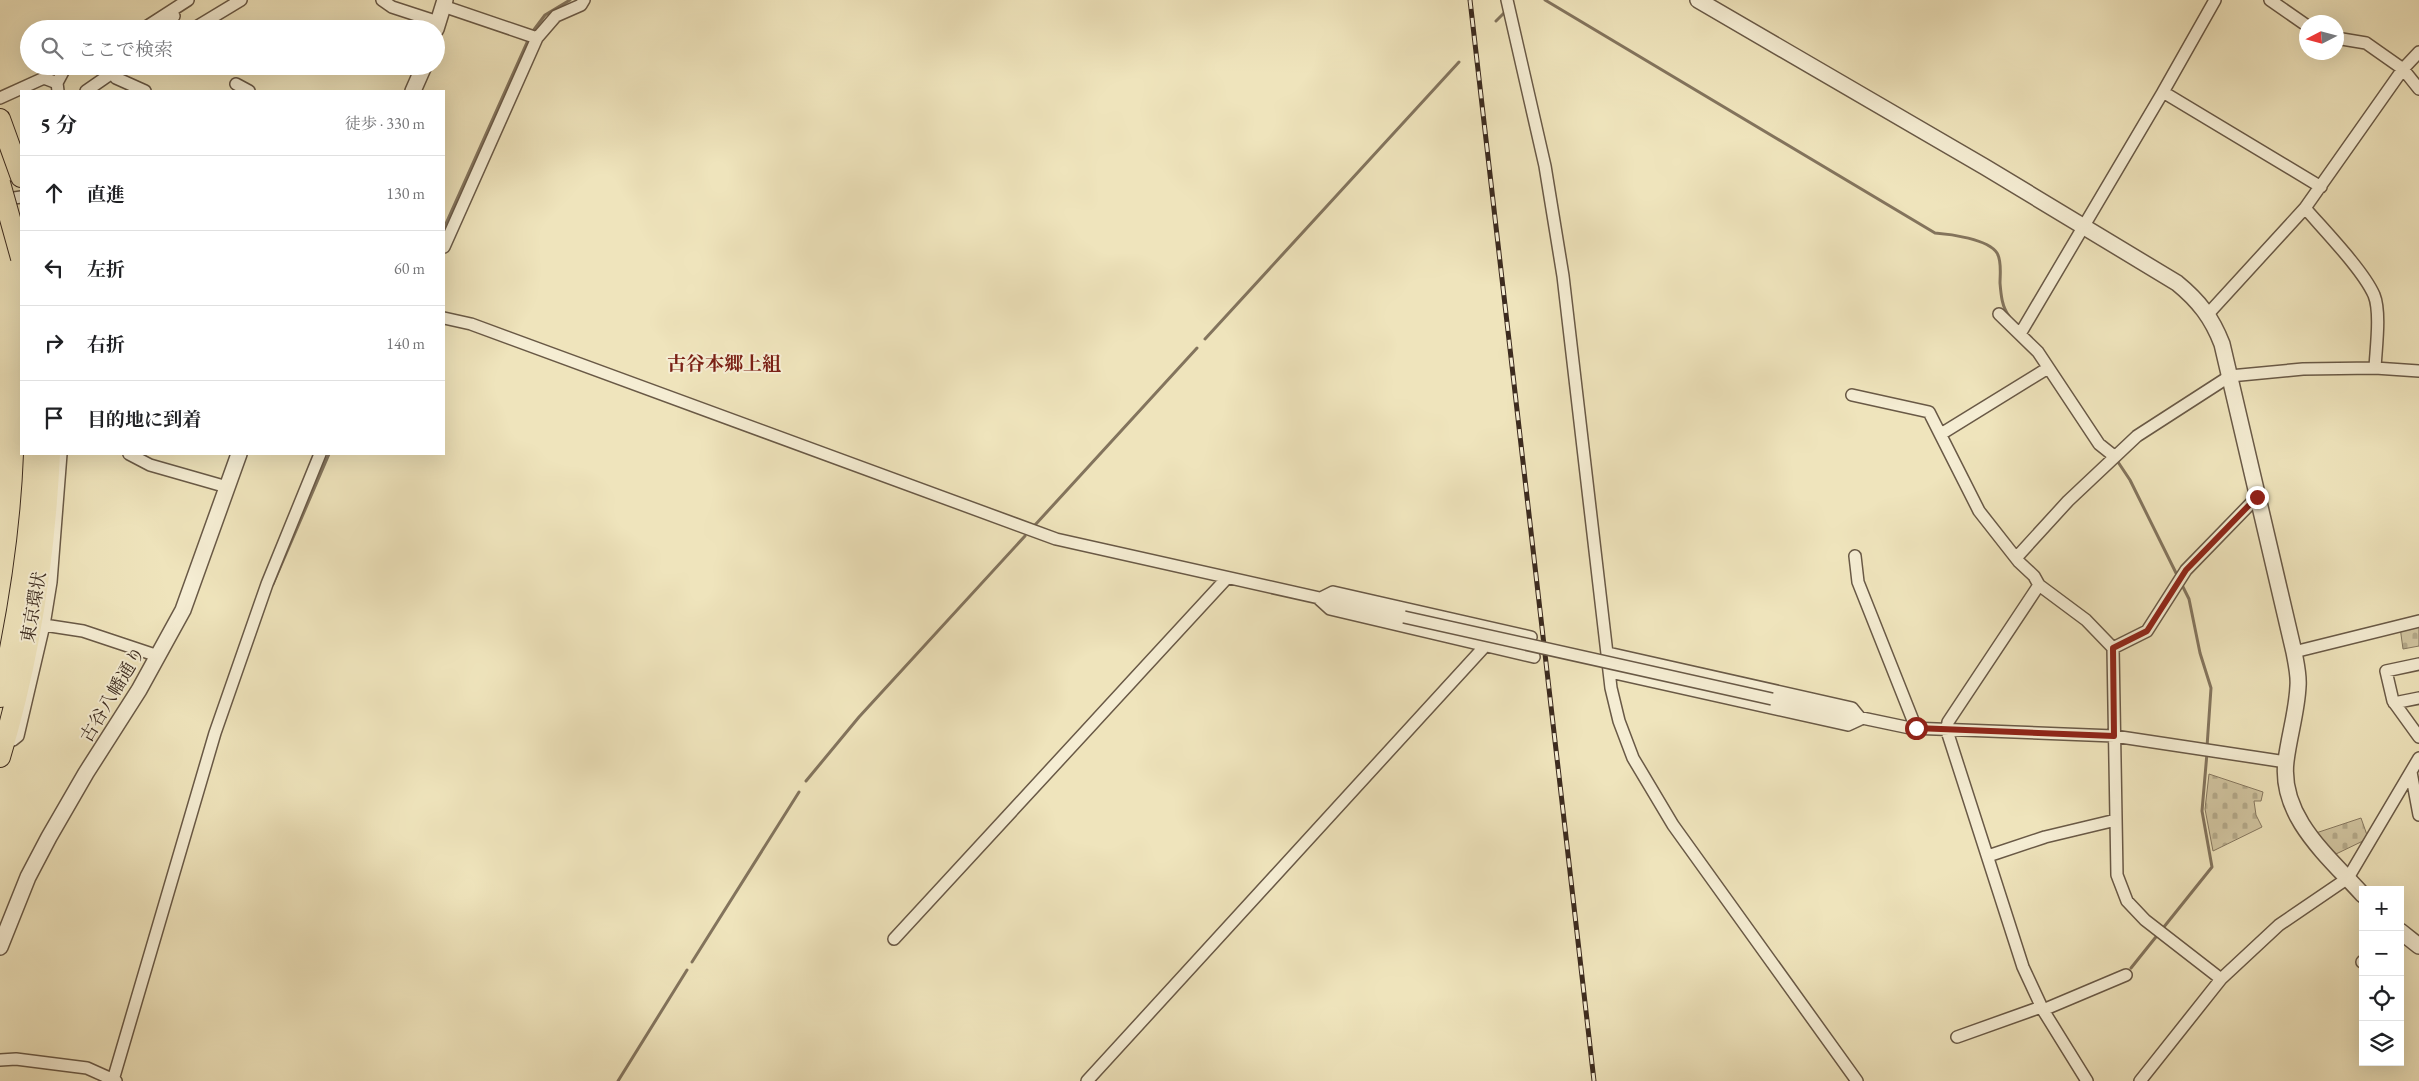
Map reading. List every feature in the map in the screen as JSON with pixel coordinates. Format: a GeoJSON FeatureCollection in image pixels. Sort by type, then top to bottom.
{"type":"FeatureCollection","features":[{"type":"Feature","properties":{"kind":"highway"},"geometry":{"type":"LineString","coordinates":[[0,119],[20,174]]}},
{"type":"Feature","properties":{"kind":"highway"},"geometry":{"type":"LineString","coordinates":[[0,183],[20,254]]}},
{"type":"Feature","properties":{"kind":"highway","name":"東京環状"},"geometry":{"type":"LineString","coordinates":[[0,697],[29,632],[27,551],[34,455]]}},
{"type":"Feature","properties":{"kind":"highway","name":"東京環状"},"geometry":{"type":"LineString","coordinates":[[2,749],[29,632],[42,552],[50,455]]}},
{"type":"Feature","properties":{"kind":"street"},"geometry":{"type":"LineString","coordinates":[[208,20],[241,0]]}},
{"type":"Feature","properties":{"kind":"street"},"geometry":{"type":"LineString","coordinates":[[382,0],[392,7],[423,20]]}},
{"type":"Feature","properties":{"kind":"street"},"geometry":{"type":"LineString","coordinates":[[445,245],[537,38],[556,16],[581,5],[584,0]]}},
{"type":"Feature","properties":{"kind":"street"},"geometry":{"type":"LineString","coordinates":[[1507,0],[1544,166],[1563,276],[1610,672],[1619,721],[1633,758],[1673,825],[1857,1081]]}},
{"type":"Feature","properties":{"kind":"street"},"geometry":{"type":"LineString","coordinates":[[1698,0],[1985,167],[2177,283],[2195,298],[2208,314],[2222,344],[2294,652],[2298,684],[2286,762],[2286,787],[2295,814],[2313,839],[2359,890]]}},
{"type":"Feature","properties":{"kind":"street"},"geometry":{"type":"LineString","coordinates":[[2020,334],[2084,228],[2215,0]]}},
{"type":"Feature","properties":{"kind":"street"},"geometry":{"type":"LineString","coordinates":[[2270,0],[2299,20]]}},
{"type":"Feature","properties":{"kind":"street"},"geometry":{"type":"LineString","coordinates":[[157,20],[185,2]]}},
{"type":"Feature","properties":{"kind":"street"},"geometry":{"type":"LineString","coordinates":[[169,20],[185,2]]}},
{"type":"Feature","properties":{"kind":"street"},"geometry":{"type":"LineString","coordinates":[[439,20],[444,3],[537,38]]}},
{"type":"Feature","properties":{"kind":"street"},"geometry":{"type":"LineString","coordinates":[[2344,40],[2366,44],[2403,69],[2419,89]]}},
{"type":"Feature","properties":{"kind":"street"},"geometry":{"type":"LineString","coordinates":[[2208,314],[2305,208],[2403,69],[2419,52]]}},
{"type":"Feature","properties":{"kind":"street"},"geometry":{"type":"LineString","coordinates":[[0,98],[44,78],[58,87],[63,75]]}},
{"type":"Feature","properties":{"kind":"street"},"geometry":{"type":"LineString","coordinates":[[87,90],[106,75]]}},
{"type":"Feature","properties":{"kind":"street"},"geometry":{"type":"LineString","coordinates":[[113,75],[143,90]]}},
{"type":"Feature","properties":{"kind":"street"},"geometry":{"type":"LineString","coordinates":[[414,90],[420,75]]}},
{"type":"Feature","properties":{"kind":"street"},"geometry":{"type":"LineString","coordinates":[[236,84],[247,90]]}},
{"type":"Feature","properties":{"kind":"street"},"geometry":{"type":"LineString","coordinates":[[2163,92],[2321,187]]}},
{"type":"Feature","properties":{"kind":"street"},"geometry":{"type":"LineString","coordinates":[[0,200],[20,198]]}},
{"type":"Feature","properties":{"kind":"street"},"geometry":{"type":"LineString","coordinates":[[2305,208],[2364,280],[2374,296],[2377,310],[2375,368]]}},
{"type":"Feature","properties":{"kind":"street"},"geometry":{"type":"LineString","coordinates":[[1999,314],[2038,352],[2099,444],[2114,456]]}},
{"type":"Feature","properties":{"kind":"street"},"geometry":{"type":"LineString","coordinates":[[445,318],[471,324],[1040,534],[1078,545],[1861,719],[1947,731],[2114,736],[2286,762]]}},
{"type":"Feature","properties":{"kind":"street"},"geometry":{"type":"LineString","coordinates":[[1941,434],[2048,368]]}},
{"type":"Feature","properties":{"kind":"street"},"geometry":{"type":"LineString","coordinates":[[2016,558],[2068,501],[2137,436],[2230,376],[2303,369],[2375,368],[2419,372]]}},
{"type":"Feature","properties":{"kind":"street"},"geometry":{"type":"LineString","coordinates":[[1852,395],[1929,412],[1979,511],[2016,558],[2034,576],[2039,585],[2086,620],[2113,648],[2117,875],[2127,901],[2145,920],[2221,979]]}},
{"type":"Feature","properties":{"kind":"street"},"geometry":{"type":"LineString","coordinates":[[61,455],[57,530],[29,632],[83,631],[158,656]]}},
{"type":"Feature","properties":{"kind":"street"},"geometry":{"type":"LineString","coordinates":[[131,455],[150,465],[227,487]]}},
{"type":"Feature","properties":{"kind":"street","name":"古谷八幡通り"},"geometry":{"type":"LineString","coordinates":[[0,947],[28,877],[49,837],[158,656],[183,610],[239,455]]}},
{"type":"Feature","properties":{"kind":"street"},"geometry":{"type":"LineString","coordinates":[[0,1060],[16,1059],[87,1068],[115,1080],[215,733],[267,584],[320,455]]}},
{"type":"Feature","properties":{"kind":"street"},"geometry":{"type":"LineString","coordinates":[[2113,648],[2147,631],[2186,570],[2257,497]]}},
{"type":"Feature","properties":{"kind":"street"},"geometry":{"type":"LineString","coordinates":[[1855,556],[1858,582],[1916,728]]}},
{"type":"Feature","properties":{"kind":"street"},"geometry":{"type":"LineString","coordinates":[[894,939],[1227,578]]}},
{"type":"Feature","properties":{"kind":"street"},"geometry":{"type":"LineString","coordinates":[[2039,585],[1951,718],[1947,731],[2023,967],[2042,1008],[2088,1081]]}},
{"type":"Feature","properties":{"kind":"street"},"geometry":{"type":"LineString","coordinates":[[1319,598],[1333,592],[1531,637]]}},
{"type":"Feature","properties":{"kind":"street"},"geometry":{"type":"LineString","coordinates":[[1319,598],[1330,609],[1534,657]]}},
{"type":"Feature","properties":{"kind":"street"},"geometry":{"type":"LineString","coordinates":[[2294,652],[2419,621]]}},
{"type":"Feature","properties":{"kind":"street"},"geometry":{"type":"LineString","coordinates":[[1087,1081],[1486,646]]}},
{"type":"Feature","properties":{"kind":"street"},"geometry":{"type":"LineString","coordinates":[[1608,653],[1852,708],[1861,719]]}},
{"type":"Feature","properties":{"kind":"street"},"geometry":{"type":"LineString","coordinates":[[2419,664],[2386,671],[2394,703],[2419,736]]}},
{"type":"Feature","properties":{"kind":"street"},"geometry":{"type":"LineString","coordinates":[[1610,672],[1848,725],[1861,719]]}},
{"type":"Feature","properties":{"kind":"street"},"geometry":{"type":"LineString","coordinates":[[2394,703],[2419,698]]}},
{"type":"Feature","properties":{"kind":"street"},"geometry":{"type":"LineString","coordinates":[[2140,1081],[2221,979],[2279,924],[2348,878],[2419,758]]}},
{"type":"Feature","properties":{"kind":"street"},"geometry":{"type":"LineString","coordinates":[[2411,772],[2419,815]]}},
{"type":"Feature","properties":{"kind":"street"},"geometry":{"type":"LineString","coordinates":[[1988,856],[2045,838],[2116,820]]}},
{"type":"Feature","properties":{"kind":"street"},"geometry":{"type":"LineString","coordinates":[[2404,934],[2419,946]]}},
{"type":"Feature","properties":{"kind":"street"},"geometry":{"type":"LineString","coordinates":[[1957,1037],[2042,1008],[2126,975]]}},
{"type":"Feature","properties":{"kind":"green space"},"geometry":{"type":"Polygon","coordinates":[[[2419,623],[2419,646],[2403,649],[2400,627],[2419,623]]]}},
{"type":"Feature","properties":{"kind":"green space"},"geometry":{"type":"Polygon","coordinates":[[[2209,774],[2263,792],[2261,801],[2254,801],[2256,815],[2262,827],[2213,851],[2205,809],[2209,774]]]}},
{"type":"Feature","properties":{"kind":"green space"},"geometry":{"type":"Polygon","coordinates":[[[2361,818],[2367,835],[2365,840],[2336,854],[2316,833],[2361,818]]]}},
{"type":"Feature","properties":{"kind":"waterway"},"geometry":{"type":"LineString","coordinates":[[533,31],[545,15],[570,0]]}},
{"type":"Feature","properties":{"kind":"waterway"},"geometry":{"type":"LineString","coordinates":[[1545,0],[1935,233],[1968,238],[1992,248],[2000,260],[2001,296],[2009,316]]}},
{"type":"Feature","properties":{"kind":"waterway"},"geometry":{"type":"LineString","coordinates":[[1496,21],[1505,12]]}},
{"type":"Feature","properties":{"kind":"waterway"},"geometry":{"type":"LineString","coordinates":[[445,226],[529,38]]}},
{"type":"Feature","properties":{"kind":"waterway"},"geometry":{"type":"LineString","coordinates":[[1205,339],[1459,62]]}},
{"type":"Feature","properties":{"kind":"waterway"},"geometry":{"type":"LineString","coordinates":[[1035,525],[1197,348]]}},
{"type":"Feature","properties":{"kind":"waterway"},"geometry":{"type":"LineString","coordinates":[[273,584],[329,455]]}},
{"type":"Feature","properties":{"kind":"waterway"},"geometry":{"type":"LineString","coordinates":[[2116,459],[2130,480],[2178,577]]}},
{"type":"Feature","properties":{"kind":"waterway"},"geometry":{"type":"LineString","coordinates":[[806,781],[859,717],[1025,536]]}},
{"type":"Feature","properties":{"kind":"waterway"},"geometry":{"type":"LineString","coordinates":[[2181,583],[2189,599],[2200,653],[2211,688],[2207,747]]}},
{"type":"Feature","properties":{"kind":"waterway"},"geometry":{"type":"LineString","coordinates":[[2131,968],[2212,867],[2202,811],[2207,753]]}},
{"type":"Feature","properties":{"kind":"waterway"},"geometry":{"type":"LineString","coordinates":[[692,962],[799,792]]}},
{"type":"Feature","properties":{"kind":"waterway"},"geometry":{"type":"LineString","coordinates":[[618,1081],[687,970]]}},
{"type":"Feature","properties":{"kind":"railway"},"geometry":{"type":"LineString","coordinates":[[1470,0],[1594,1081]]}},
{"type":"Feature","properties":{"kind":"district","name":"古谷本郷上組"},"geometry":{"type":"Point","coordinates":[724,363]}},
{"type":"Feature","properties":{"kind":"route"},"geometry":{"type":"LineString","coordinates":[[1916,728],[1947,731],[2114,736],[2113,648],[2147,631],[2186,570],[2257,497]]}}]}
